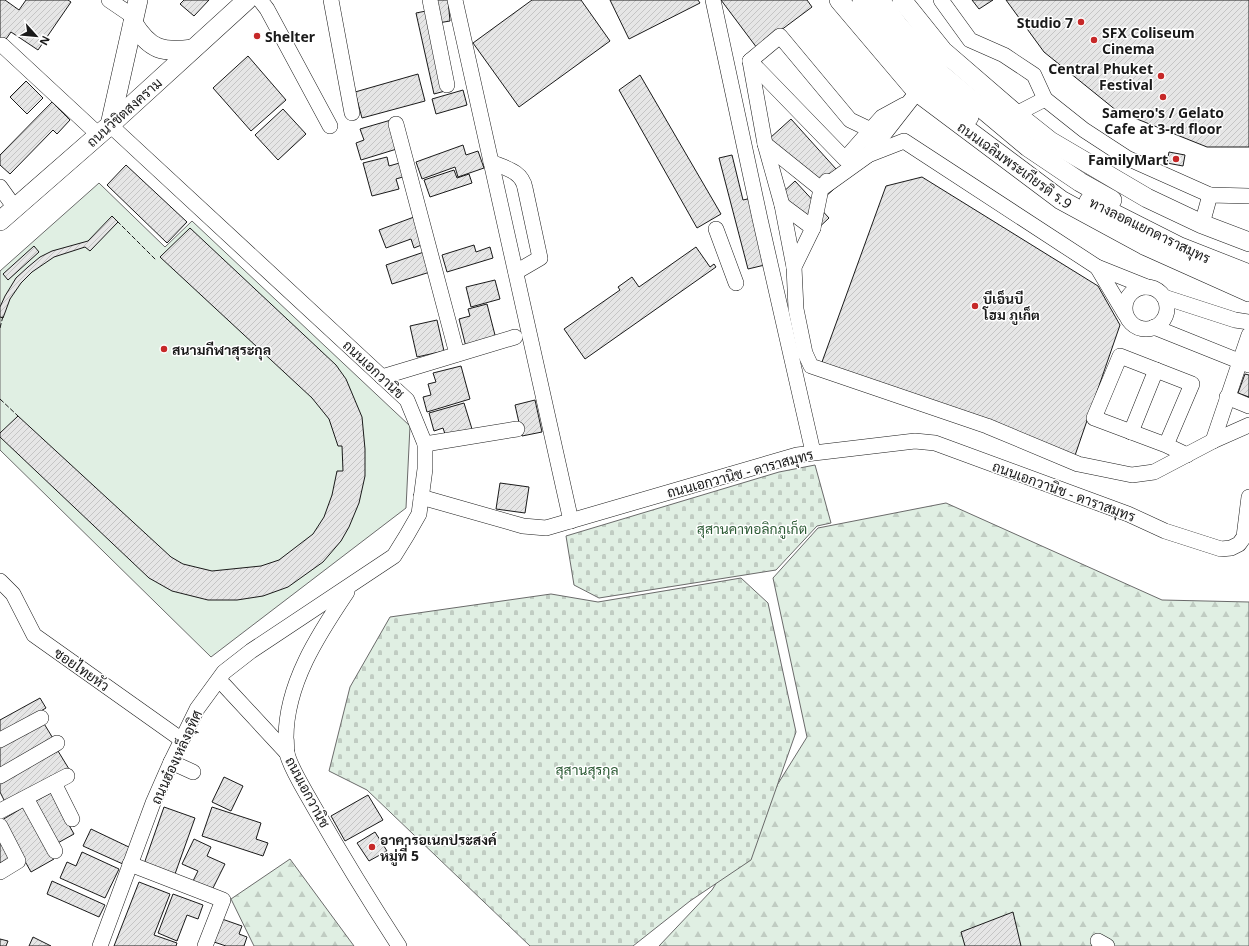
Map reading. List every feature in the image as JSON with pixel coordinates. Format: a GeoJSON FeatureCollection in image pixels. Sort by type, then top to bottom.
{"type":"FeatureCollection","features":[{"type":"Feature","properties":{"kind":"main road","name":"ถนนวิชิตสงคราม"},"geometry":{"type":"LineString","coordinates":[[0,221],[105,130],[247,0]]}},
{"type":"Feature","properties":{"kind":"main road","name":"ถนนเฉลิมพระเกียรติ ร.9"},"geometry":{"type":"LineString","coordinates":[[839,0],[913,97],[1061,200],[1144,245],[1249,292]]}},
{"type":"Feature","properties":{"kind":"main road","name":"ทางลอดแยกดาราสมุทร"},"geometry":{"type":"LineString","coordinates":[[862,0],[930,84],[992,137],[1058,185],[1178,246],[1249,274]]}},
{"type":"Feature","properties":{"kind":"main road","name":"ทางลอดแยกดาราสมุทร"},"geometry":{"type":"LineString","coordinates":[[880,0],[898,25],[942,75],[1028,147],[1080,182],[1152,223],[1249,262]]}},
{"type":"Feature","properties":{"kind":"main road"},"geometry":{"type":"LineString","coordinates":[[902,0],[943,51],[1016,114],[1050,141],[1147,198],[1202,224],[1249,242]]}},
{"type":"Feature","properties":{"kind":"main road"},"geometry":{"type":"LineString","coordinates":[[135,13],[142,38],[156,48],[174,51],[193,49]]}},
{"type":"Feature","properties":{"kind":"main road"},"geometry":{"type":"LineString","coordinates":[[105,130],[135,13]]}},
{"type":"Feature","properties":{"kind":"street"},"geometry":{"type":"LineString","coordinates":[[109,0],[135,13]]}},
{"type":"Feature","properties":{"kind":"street"},"geometry":{"type":"LineString","coordinates":[[260,0],[267,8],[330,126]]}},
{"type":"Feature","properties":{"kind":"street"},"geometry":{"type":"LineString","coordinates":[[332,0],[352,113]]}},
{"type":"Feature","properties":{"kind":"street"},"geometry":{"type":"LineString","coordinates":[[430,0],[447,85]]}},
{"type":"Feature","properties":{"kind":"street"},"geometry":{"type":"LineString","coordinates":[[455,0],[571,521]]}},
{"type":"Feature","properties":{"kind":"street"},"geometry":{"type":"LineString","coordinates":[[713,0],[760,218],[813,452]]}},
{"type":"Feature","properties":{"kind":"street"},"geometry":{"type":"LineString","coordinates":[[941,0],[970,40],[1004,56],[1034,76],[1045,99],[1084,130],[1127,158],[1210,196],[1249,196]]}},
{"type":"Feature","properties":{"kind":"street"},"geometry":{"type":"LineString","coordinates":[[750,60],[780,36],[850,120],[870,130]]}},
{"type":"Feature","properties":{"kind":"street","name":"ถนนเอกวานิช"},"geometry":{"type":"LineString","coordinates":[[2,45],[105,130],[407,400],[425,444],[419,514],[394,556],[352,585],[325,624],[308,657],[294,692],[286,726],[286,753],[298,777],[352,875],[399,946]]}},
{"type":"Feature","properties":{"kind":"street"},"geometry":{"type":"LineString","coordinates":[[750,60],[765,144],[782,205],[794,266],[796,309],[806,353],[811,366],[987,426],[1078,464],[1132,475],[1154,472],[1213,441],[1249,425]]}},
{"type":"Feature","properties":{"kind":"street"},"geometry":{"type":"LineString","coordinates":[[750,60],[845,159]]}},
{"type":"Feature","properties":{"kind":"street"},"geometry":{"type":"LineString","coordinates":[[794,266],[813,228],[821,189],[882,117],[897,110],[913,97]]}},
{"type":"Feature","properties":{"kind":"street"},"geometry":{"type":"LineString","coordinates":[[867,156],[892,126],[913,97]]}},
{"type":"Feature","properties":{"kind":"street"},"geometry":{"type":"LineString","coordinates":[[1016,114],[1045,99]]}},
{"type":"Feature","properties":{"kind":"street"},"geometry":{"type":"LineString","coordinates":[[396,124],[457,354]]}},
{"type":"Feature","properties":{"kind":"street"},"geometry":{"type":"LineString","coordinates":[[821,189],[867,156],[904,141],[1097,267],[1147,287]]}},
{"type":"Feature","properties":{"kind":"street"},"geometry":{"type":"LineString","coordinates":[[765,144],[821,189]]}},
{"type":"Feature","properties":{"kind":"street"},"geometry":{"type":"LineString","coordinates":[[491,162],[515,172],[524,181],[540,258],[516,272]]}},
{"type":"Feature","properties":{"kind":"street"},"geometry":{"type":"LineString","coordinates":[[0,187],[15,208]]}},
{"type":"Feature","properties":{"kind":"street"},"geometry":{"type":"LineString","coordinates":[[1202,224],[1210,196]]}},
{"type":"Feature","properties":{"kind":"street"},"geometry":{"type":"LineString","coordinates":[[782,205],[813,228]]}},
{"type":"Feature","properties":{"kind":"street"},"geometry":{"type":"LineString","coordinates":[[716,229],[736,283]]}},
{"type":"Feature","properties":{"kind":"street"},"geometry":{"type":"LineString","coordinates":[[1097,267],[1125,315],[1134,326],[1148,329],[1154,328],[1160,323],[1167,311],[1164,297]]}},
{"type":"Feature","properties":{"kind":"street"},"geometry":{"type":"LineString","coordinates":[[1125,315],[1124,308],[1128,295],[1140,287],[1147,287],[1154,288],[1164,297],[1235,320],[1249,322]]}},
{"type":"Feature","properties":{"kind":"street"},"geometry":{"type":"LineString","coordinates":[[1154,328],[1244,363]]}},
{"type":"Feature","properties":{"kind":"street"},"geometry":{"type":"LineString","coordinates":[[1213,441],[1227,397],[1244,363],[1249,335]]}},
{"type":"Feature","properties":{"kind":"street"},"geometry":{"type":"LineString","coordinates":[[382,377],[515,337]]}},
{"type":"Feature","properties":{"kind":"street"},"geometry":{"type":"LineString","coordinates":[[1166,445],[1192,384],[1120,356],[1094,418],[1166,445],[1187,455]]}},
{"type":"Feature","properties":{"kind":"street"},"geometry":{"type":"LineString","coordinates":[[1131,432],[1156,370]]}},
{"type":"Feature","properties":{"kind":"street"},"geometry":{"type":"LineString","coordinates":[[1227,397],[1249,406]]}},
{"type":"Feature","properties":{"kind":"street"},"geometry":{"type":"LineString","coordinates":[[425,444],[517,429]]}},
{"type":"Feature","properties":{"kind":"street","name":"ถนนเอกวานิช - ดาราสมุทร"},"geometry":{"type":"LineString","coordinates":[[421,497],[523,526],[546,528],[797,455],[915,441],[935,443],[1128,514],[1172,533],[1221,548],[1231,548],[1239,544],[1244,537],[1249,497]]}},
{"type":"Feature","properties":{"kind":"street","name":"ซอยไทยหัว"},"geometry":{"type":"LineString","coordinates":[[0,581],[13,594],[34,635],[182,740]]}},
{"type":"Feature","properties":{"kind":"street","name":"ถนนฮ๋องเหล็งอุทิศ"},"geometry":{"type":"LineString","coordinates":[[100,946],[130,864],[172,762],[197,710],[228,670],[251,651],[352,585]]}},
{"type":"Feature","properties":{"kind":"street"},"geometry":{"type":"LineString","coordinates":[[313,611],[323,610],[326,619],[325,624]]}},
{"type":"Feature","properties":{"kind":"street"},"geometry":{"type":"LineString","coordinates":[[210,692],[224,685],[228,670]]}},
{"type":"Feature","properties":{"kind":"street"},"geometry":{"type":"LineString","coordinates":[[224,685],[286,753]]}},
{"type":"Feature","properties":{"kind":"street"},"geometry":{"type":"LineString","coordinates":[[0,740],[42,718]]}},
{"type":"Feature","properties":{"kind":"street"},"geometry":{"type":"LineString","coordinates":[[269,735],[275,737],[283,733],[286,726]]}},
{"type":"Feature","properties":{"kind":"street"},"geometry":{"type":"LineString","coordinates":[[0,776],[57,743]]}},
{"type":"Feature","properties":{"kind":"street"},"geometry":{"type":"LineString","coordinates":[[172,762],[193,772]]}},
{"type":"Feature","properties":{"kind":"street"},"geometry":{"type":"LineString","coordinates":[[1,810],[67,776]]}},
{"type":"Feature","properties":{"kind":"street"},"geometry":{"type":"LineString","coordinates":[[54,783],[72,819]]}},
{"type":"Feature","properties":{"kind":"street"},"geometry":{"type":"LineString","coordinates":[[26,798],[55,851]]}},
{"type":"Feature","properties":{"kind":"street"},"geometry":{"type":"LineString","coordinates":[[0,826],[18,861],[0,872]]}},
{"type":"Feature","properties":{"kind":"street"},"geometry":{"type":"LineString","coordinates":[[130,864],[223,900],[205,946]]}},
{"type":"Feature","properties":{"kind":"green space","name":"สนามกีฬาสุระกุล"},"geometry":{"type":"Polygon","coordinates":[[[99,183],[165,247],[192,221],[410,426],[406,508],[211,657],[0,450],[0,271],[99,183]]]}},
{"type":"Feature","properties":{"kind":"green space","name":"สุสานคาทอลิกภูเก็ต"},"geometry":{"type":"Polygon","coordinates":[[[815,465],[831,523],[817,526],[776,570],[599,598],[574,585],[566,536],[779,472],[815,465]]]}},
{"type":"Feature","properties":{"kind":"green space"},"geometry":{"type":"Polygon","coordinates":[[[946,503],[1162,600],[1249,602],[1249,946],[659,946],[712,890],[807,737],[773,578],[818,528],[946,503]]]}},
{"type":"Feature","properties":{"kind":"green space","name":"สุสานสุรกุล"},"geometry":{"type":"Polygon","coordinates":[[[741,578],[768,603],[796,732],[751,860],[690,901],[633,946],[530,946],[367,790],[329,771],[350,687],[390,617],[551,594],[598,602],[741,578]]]}},
{"type":"Feature","properties":{"kind":"green space"},"geometry":{"type":"Polygon","coordinates":[[[290,859],[354,946],[254,946],[231,899],[290,859]]]}},
{"type":"Feature","properties":{"kind":"building"},"geometry":{"type":"Polygon","coordinates":[[[0,0],[5,0],[19,10],[26,0],[68,0],[71,2],[38,50],[11,32],[4,42],[0,39],[0,0]]]}},
{"type":"Feature","properties":{"kind":"building"},"geometry":{"type":"Polygon","coordinates":[[[184,0],[209,0],[194,16],[180,4],[184,0]]]}},
{"type":"Feature","properties":{"kind":"building"},"geometry":{"type":"Polygon","coordinates":[[[435,0],[448,0],[450,21],[438,23],[435,0]]]}},
{"type":"Feature","properties":{"kind":"building"},"geometry":{"type":"Polygon","coordinates":[[[532,0],[581,0],[610,41],[519,107],[473,43],[532,0]]]}},
{"type":"Feature","properties":{"kind":"building"},"geometry":{"type":"Polygon","coordinates":[[[610,0],[698,0],[700,3],[629,39],[610,0]]]}},
{"type":"Feature","properties":{"kind":"building"},"geometry":{"type":"Polygon","coordinates":[[[721,0],[807,0],[812,7],[757,48],[721,0]]]}},
{"type":"Feature","properties":{"kind":"building"},"geometry":{"type":"Polygon","coordinates":[[[972,0],[993,0],[979,9],[972,0]]]}},
{"type":"Feature","properties":{"kind":"building","name":"Central Phuket Festival"},"geometry":{"type":"Polygon","coordinates":[[[1006,0],[1249,0],[1249,147],[1207,147],[1117,111],[1044,52],[1006,0]]]}},
{"type":"Feature","properties":{"kind":"building"},"geometry":{"type":"Polygon","coordinates":[[[426,11],[445,91],[434,94],[416,13],[426,11]]]}},
{"type":"Feature","properties":{"kind":"building"},"geometry":{"type":"Polygon","coordinates":[[[248,56],[286,100],[251,131],[213,88],[248,56]]]}},
{"type":"Feature","properties":{"kind":"building"},"geometry":{"type":"Polygon","coordinates":[[[418,74],[425,101],[362,118],[355,92],[418,74]]]}},
{"type":"Feature","properties":{"kind":"building"},"geometry":{"type":"Polygon","coordinates":[[[640,75],[721,214],[697,228],[619,90],[640,75]]]}},
{"type":"Feature","properties":{"kind":"building"},"geometry":{"type":"Polygon","coordinates":[[[26,81],[43,98],[27,114],[10,97],[26,81]]]}},
{"type":"Feature","properties":{"kind":"building"},"geometry":{"type":"Polygon","coordinates":[[[463,90],[467,105],[436,114],[432,99],[463,90]]]}},
{"type":"Feature","properties":{"kind":"building"},"geometry":{"type":"Polygon","coordinates":[[[52,102],[70,120],[57,134],[53,130],[10,174],[0,165],[0,155],[52,102]]]}},
{"type":"Feature","properties":{"kind":"building"},"geometry":{"type":"Polygon","coordinates":[[[283,109],[306,134],[278,160],[255,135],[283,109]]]}},
{"type":"Feature","properties":{"kind":"building"},"geometry":{"type":"Polygon","coordinates":[[[791,119],[845,179],[824,198],[770,138],[791,119]]]}},
{"type":"Feature","properties":{"kind":"building"},"geometry":{"type":"Polygon","coordinates":[[[391,120],[400,148],[361,160],[356,143],[364,140],[360,129],[391,120]]]}},
{"type":"Feature","properties":{"kind":"building"},"geometry":{"type":"Polygon","coordinates":[[[463,145],[466,155],[478,151],[484,168],[458,177],[455,167],[422,179],[416,162],[463,145]]]}},
{"type":"Feature","properties":{"kind":"building","name":"FamilyMart"},"geometry":{"type":"Polygon","coordinates":[[[1169,152],[1185,155],[1183,166],[1167,163],[1169,152]]]}},
{"type":"Feature","properties":{"kind":"building"},"geometry":{"type":"Polygon","coordinates":[[[732,155],[743,200],[752,198],[769,264],[748,269],[719,158],[732,155]]]}},
{"type":"Feature","properties":{"kind":"building"},"geometry":{"type":"Polygon","coordinates":[[[387,157],[389,166],[403,162],[406,176],[396,179],[399,189],[372,196],[363,163],[387,157]]]}},
{"type":"Feature","properties":{"kind":"building"},"geometry":{"type":"Polygon","coordinates":[[[126,165],[187,222],[167,243],[107,185],[126,165]]]}},
{"type":"Feature","properties":{"kind":"building"},"geometry":{"type":"Polygon","coordinates":[[[454,170],[457,178],[469,174],[472,183],[430,197],[424,180],[454,170]]]}},
{"type":"Feature","properties":{"kind":"building","name":"บีเอ็นบี โฮม ภูเก็ต"},"geometry":{"type":"Polygon","coordinates":[[[922,177],[1098,286],[1120,325],[1071,467],[822,362],[886,186],[922,177]]]}},
{"type":"Feature","properties":{"kind":"building"},"geometry":{"type":"Polygon","coordinates":[[[795,181],[829,218],[813,233],[779,196],[795,181]]]}},
{"type":"Feature","properties":{"kind":"building"},"geometry":{"type":"Polygon","coordinates":[[[112,216],[118,222],[90,251],[85,247],[54,257],[32,272],[21,283],[10,299],[3,318],[0,317],[0,307],[5,296],[16,278],[28,267],[40,257],[52,251],[88,241],[112,216]]]}},
{"type":"Feature","properties":{"kind":"building"},"geometry":{"type":"Polygon","coordinates":[[[414,217],[424,244],[414,248],[411,239],[386,248],[379,230],[414,217]]]}},
{"type":"Feature","properties":{"kind":"building"},"geometry":{"type":"Polygon","coordinates":[[[190,228],[336,365],[346,379],[362,417],[365,449],[365,476],[359,503],[349,527],[341,541],[323,562],[288,587],[263,596],[237,600],[208,600],[172,591],[149,578],[0,437],[0,433],[18,416],[171,557],[183,564],[212,571],[261,566],[279,560],[313,534],[324,517],[332,495],[337,471],[343,471],[342,446],[338,446],[329,419],[312,398],[160,257],[190,228]]]}},
{"type":"Feature","properties":{"kind":"building"},"geometry":{"type":"Polygon","coordinates":[[[474,245],[476,252],[490,247],[493,258],[447,272],[442,255],[474,245]]]}},
{"type":"Feature","properties":{"kind":"building"},"geometry":{"type":"Polygon","coordinates":[[[34,246],[39,252],[8,280],[3,274],[34,246]]]}},
{"type":"Feature","properties":{"kind":"building"},"geometry":{"type":"Polygon","coordinates":[[[696,247],[710,267],[714,264],[716,267],[585,359],[564,329],[620,290],[618,287],[632,277],[639,287],[696,247]]]}},
{"type":"Feature","properties":{"kind":"building"},"geometry":{"type":"Polygon","coordinates":[[[424,252],[430,272],[392,284],[386,265],[424,252]]]}},
{"type":"Feature","properties":{"kind":"building"},"geometry":{"type":"Polygon","coordinates":[[[495,280],[500,299],[471,307],[466,287],[495,280]]]}},
{"type":"Feature","properties":{"kind":"building"},"geometry":{"type":"Polygon","coordinates":[[[487,304],[496,339],[466,347],[459,319],[470,316],[468,309],[487,304]]]}},
{"type":"Feature","properties":{"kind":"building"},"geometry":{"type":"Polygon","coordinates":[[[437,320],[444,351],[417,357],[410,326],[437,320]]]}},
{"type":"Feature","properties":{"kind":"building"},"geometry":{"type":"Polygon","coordinates":[[[461,366],[470,399],[427,412],[423,397],[431,395],[428,384],[436,382],[433,373],[461,366]]]}},
{"type":"Feature","properties":{"kind":"building"},"geometry":{"type":"Polygon","coordinates":[[[1245,374],[1249,375],[1249,397],[1238,393],[1245,374]]]}},
{"type":"Feature","properties":{"kind":"building"},"geometry":{"type":"Polygon","coordinates":[[[535,400],[542,432],[522,436],[515,405],[535,400]]]}},
{"type":"Feature","properties":{"kind":"building"},"geometry":{"type":"Polygon","coordinates":[[[464,403],[472,429],[446,437],[443,428],[434,431],[429,413],[464,403]]]}},
{"type":"Feature","properties":{"kind":"building"},"geometry":{"type":"Polygon","coordinates":[[[500,483],[529,487],[525,513],[496,509],[500,483]]]}},
{"type":"Feature","properties":{"kind":"building"},"geometry":{"type":"Polygon","coordinates":[[[40,698],[46,708],[0,734],[0,720],[40,698]]]}},
{"type":"Feature","properties":{"kind":"building"},"geometry":{"type":"Polygon","coordinates":[[[43,722],[54,740],[0,772],[0,747],[43,722]]]}},
{"type":"Feature","properties":{"kind":"building"},"geometry":{"type":"Polygon","coordinates":[[[58,751],[69,769],[6,804],[0,792],[0,783],[58,751]]]}},
{"type":"Feature","properties":{"kind":"building"},"geometry":{"type":"Polygon","coordinates":[[[224,777],[243,786],[231,811],[212,802],[224,777]]]}},
{"type":"Feature","properties":{"kind":"building"},"geometry":{"type":"Polygon","coordinates":[[[51,793],[74,834],[54,845],[32,803],[51,793]]]}},
{"type":"Feature","properties":{"kind":"building"},"geometry":{"type":"Polygon","coordinates":[[[368,795],[383,820],[345,841],[331,816],[368,795]]]}},
{"type":"Feature","properties":{"kind":"building"},"geometry":{"type":"Polygon","coordinates":[[[24,807],[54,859],[31,872],[2,820],[24,807]]]}},
{"type":"Feature","properties":{"kind":"building"},"geometry":{"type":"Polygon","coordinates":[[[164,807],[195,818],[175,874],[144,864],[164,807]]]}},
{"type":"Feature","properties":{"kind":"building"},"geometry":{"type":"Polygon","coordinates":[[[212,807],[261,823],[256,839],[268,843],[263,856],[202,836],[212,807]]]}},
{"type":"Feature","properties":{"kind":"building"},"geometry":{"type":"Polygon","coordinates":[[[91,829],[133,849],[125,865],[83,846],[91,829]]]}},
{"type":"Feature","properties":{"kind":"building","name":"อาคารอเนกประสงค์ หมู่ที่ 5"},"geometry":{"type":"Polygon","coordinates":[[[375,832],[387,851],[369,861],[357,843],[375,832]]]}},
{"type":"Feature","properties":{"kind":"building"},"geometry":{"type":"Polygon","coordinates":[[[0,836],[12,857],[0,864],[0,836]]]}},
{"type":"Feature","properties":{"kind":"building"},"geometry":{"type":"Polygon","coordinates":[[[194,839],[211,847],[207,856],[225,864],[211,892],[192,883],[198,871],[182,864],[194,839]]]}},
{"type":"Feature","properties":{"kind":"building"},"geometry":{"type":"Polygon","coordinates":[[[82,852],[119,869],[105,898],[60,878],[67,862],[76,866],[82,852]]]}},
{"type":"Feature","properties":{"kind":"building"},"geometry":{"type":"Polygon","coordinates":[[[52,881],[105,905],[99,917],[47,894],[52,881]]]}},
{"type":"Feature","properties":{"kind":"building"},"geometry":{"type":"Polygon","coordinates":[[[139,882],[170,894],[154,935],[177,943],[176,946],[114,946],[139,882]]]}},
{"type":"Feature","properties":{"kind":"building"},"geometry":{"type":"Polygon","coordinates":[[[173,894],[203,905],[198,919],[187,915],[177,941],[158,933],[173,894]]]}},
{"type":"Feature","properties":{"kind":"building"},"geometry":{"type":"Polygon","coordinates":[[[1013,912],[1021,946],[965,946],[961,932],[1013,912]]]}},
{"type":"Feature","properties":{"kind":"building"},"geometry":{"type":"Polygon","coordinates":[[[222,919],[242,926],[239,934],[247,937],[244,946],[226,946],[214,942],[222,919]]]}},
{"type":"Feature","properties":{"kind":"building"},"geometry":{"type":"Polygon","coordinates":[[[33,937],[51,946],[29,946],[33,937]]]}},
{"type":"Feature","properties":{"kind":"building"},"geometry":{"type":"Polygon","coordinates":[[[0,939],[8,941],[6,946],[0,946],[0,939]]]}},
{"type":"Feature","properties":{"kind":"fence"},"geometry":{"type":"LineString","coordinates":[[117,223],[118,222],[156,260]]}},
{"type":"Feature","properties":{"kind":"fence"},"geometry":{"type":"LineString","coordinates":[[0,328],[3,316]]}},
{"type":"Feature","properties":{"kind":"fence"},"geometry":{"type":"LineString","coordinates":[[0,399],[18,416]]}},
{"type":"Feature","properties":{"kind":"place","name":"Studio 7"},"geometry":{"type":"Point","coordinates":[1081,22]}},
{"type":"Feature","properties":{"kind":"place","name":"Shelter"},"geometry":{"type":"Point","coordinates":[257,36]}},
{"type":"Feature","properties":{"kind":"place","name":"SFX Coliseum Cinema"},"geometry":{"type":"Point","coordinates":[1094,40]}},
{"type":"Feature","properties":{"kind":"place","name":"Central Phuket Festival"},"geometry":{"type":"Point","coordinates":[1161,76]}},
{"type":"Feature","properties":{"kind":"place","name":"Samero's / Gelato Cafe at 3-rd floor"},"geometry":{"type":"Point","coordinates":[1163,97]}},
{"type":"Feature","properties":{"kind":"place","name":"FamilyMart"},"geometry":{"type":"Point","coordinates":[1176,159]}},
{"type":"Feature","properties":{"kind":"place","name":"บีเอ็นบี โฮม ภูเก็ต"},"geometry":{"type":"Point","coordinates":[975,306]}},
{"type":"Feature","properties":{"kind":"place","name":"สนามกีฬาสุระกุล"},"geometry":{"type":"Point","coordinates":[164,349]}},
{"type":"Feature","properties":{"kind":"place","name":"อาคารอเนกประสงค์ หมู่ที่ 5"},"geometry":{"type":"Point","coordinates":[372,847]}}]}
